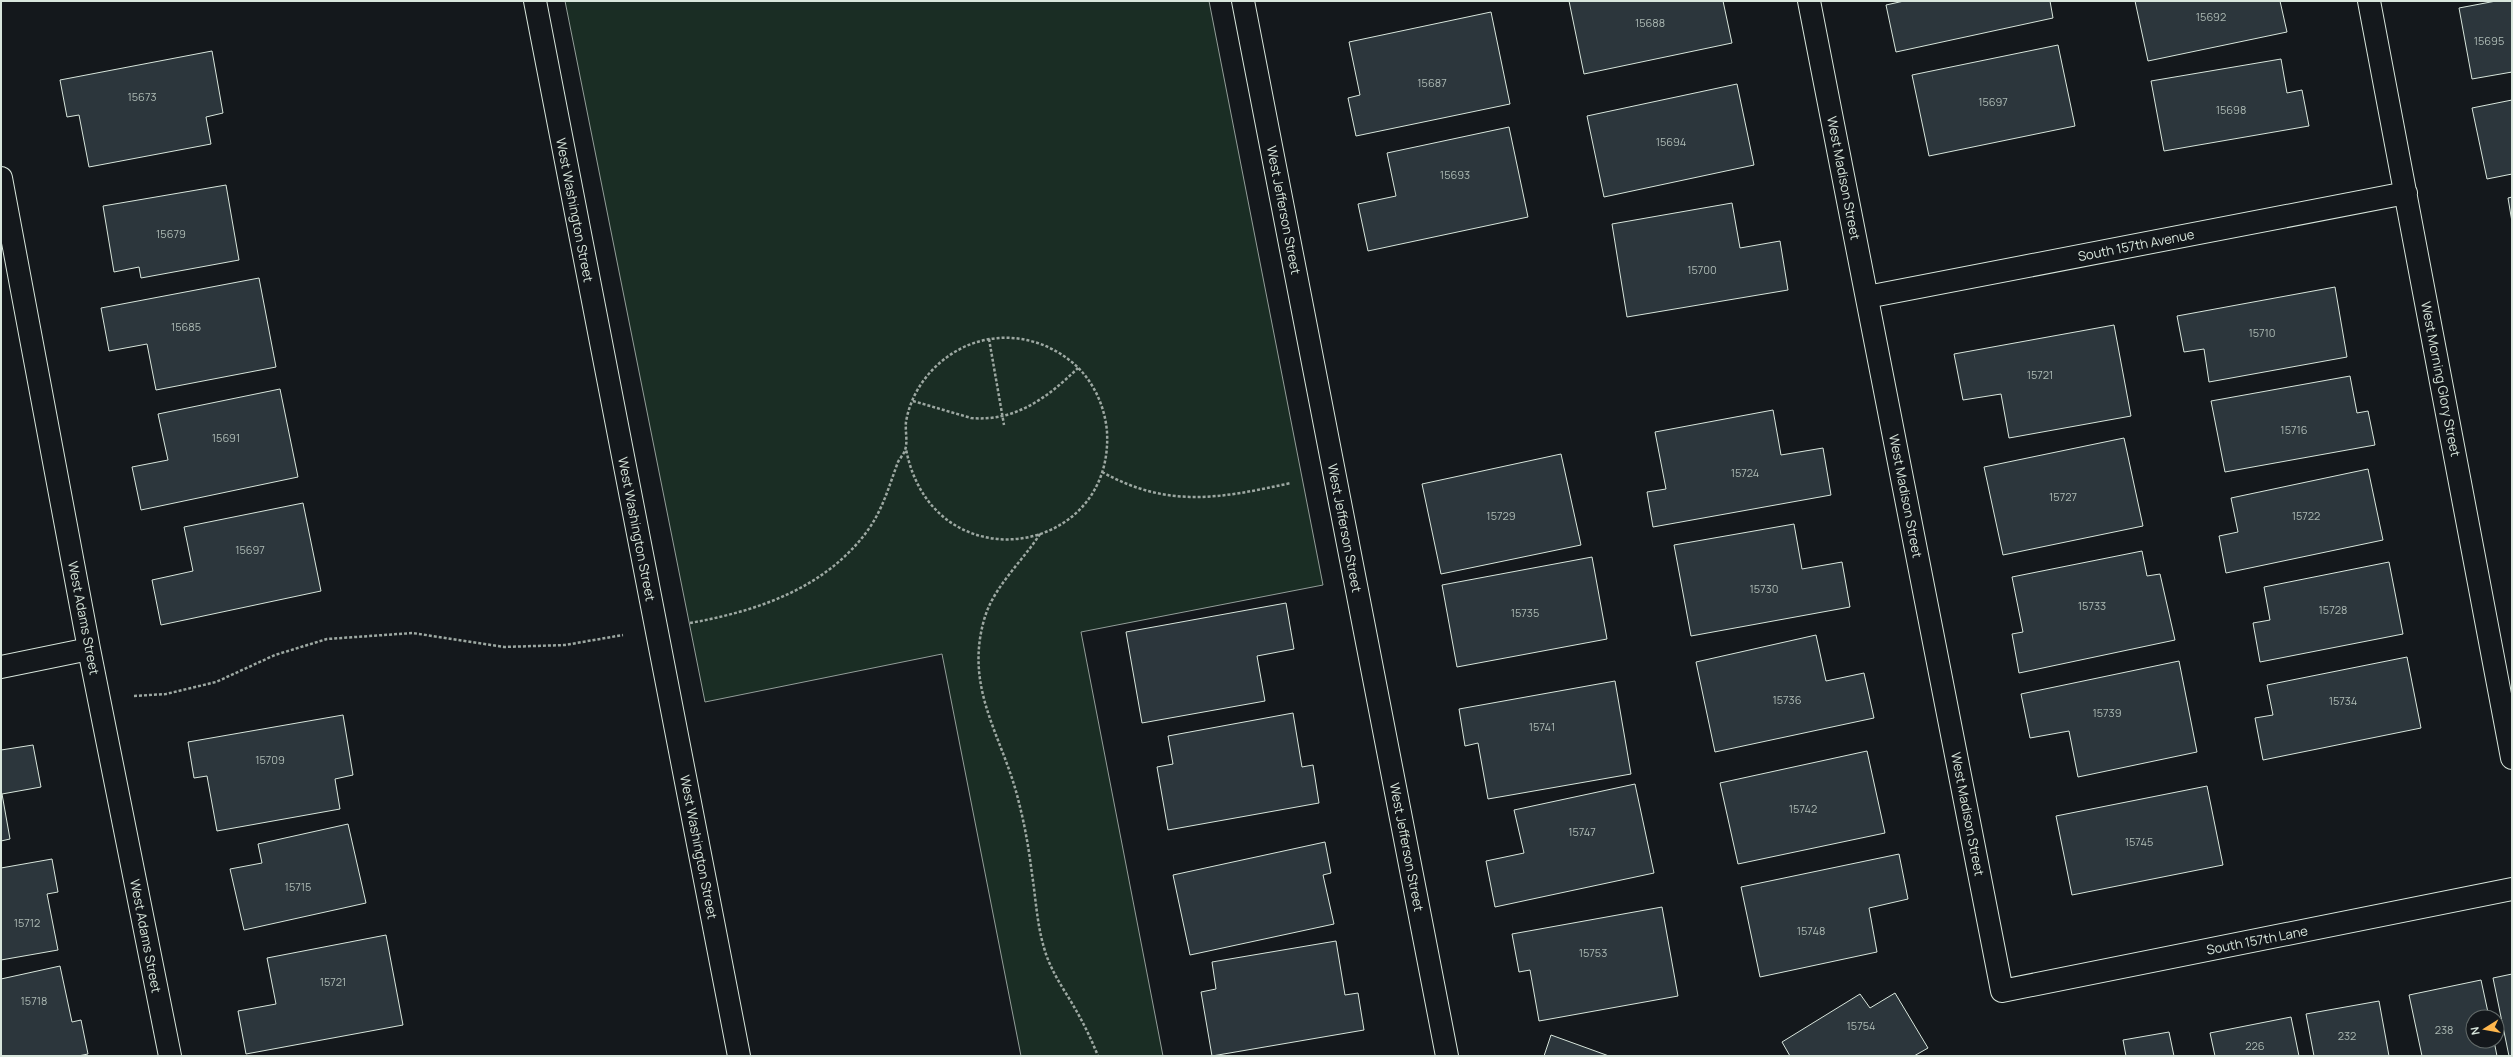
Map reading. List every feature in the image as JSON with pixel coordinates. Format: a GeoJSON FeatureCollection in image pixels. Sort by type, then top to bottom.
{"type":"FeatureCollection","features":[{"type":"Feature","properties":{"kind":"street","name":"West Washington Street"},"geometry":{"type":"LineString","coordinates":[[535,1],[739,1056]]}},
{"type":"Feature","properties":{"kind":"street","name":"West Jefferson Street"},"geometry":{"type":"LineString","coordinates":[[1243,1],[1447,1056]]}},
{"type":"Feature","properties":{"kind":"street","name":"West Madison Street"},"geometry":{"type":"LineString","coordinates":[[1809,1],[2002,991]]}},
{"type":"Feature","properties":{"kind":"street","name":"West Morning Glory Street"},"geometry":{"type":"LineString","coordinates":[[2369,1],[2512,758]]}},
{"type":"Feature","properties":{"kind":"street","name":"West Adams Street"},"geometry":{"type":"LineString","coordinates":[[1,178],[89,649],[170,1056]]}},
{"type":"Feature","properties":{"kind":"street","name":"South 157th Avenue"},"geometry":{"type":"LineString","coordinates":[[1867,297],[2406,193]]}},
{"type":"Feature","properties":{"kind":"street"},"geometry":{"type":"LineString","coordinates":[[1,667],[89,649]]}},
{"type":"Feature","properties":{"kind":"street","name":"South 157th Lane"},"geometry":{"type":"LineString","coordinates":[[2002,991],[2512,889]]}},
{"type":"Feature","properties":{"kind":"path"},"geometry":{"type":"LineString","coordinates":[[1012,337],[1039,343],[1063,355],[1078,368],[1097,395],[1106,424],[1107,440],[1102,472],[1087,500],[1076,512],[1064,522],[1040,534],[1019,539],[1003,540],[971,534],[956,528],[938,513],[922,494],[914,480],[906,449],[906,422],[913,401],[929,374],[949,355],[973,343],[989,339],[1012,337]]}},
{"type":"Feature","properties":{"kind":"path"},"geometry":{"type":"LineString","coordinates":[[989,339],[1004,425]]}},
{"type":"Feature","properties":{"kind":"path"},"geometry":{"type":"LineString","coordinates":[[913,401],[972,418],[982,419],[1017,413],[1036,404],[1078,368]]}},
{"type":"Feature","properties":{"kind":"path"},"geometry":{"type":"LineString","coordinates":[[100,703],[135,696],[166,694],[216,682],[275,654],[327,639],[413,633],[480,644],[538,646],[585,643],[732,615],[771,603],[790,594],[833,568],[868,530],[882,507],[899,461],[906,449]]}},
{"type":"Feature","properties":{"kind":"path"},"geometry":{"type":"LineString","coordinates":[[1102,472],[1123,482],[1156,492],[1196,498],[1220,497],[1291,483]]}},
{"type":"Feature","properties":{"kind":"path"},"geometry":{"type":"LineString","coordinates":[[1040,534],[1008,575],[984,619],[979,644],[981,694],[1014,780],[1032,872],[1039,932],[1045,952],[1052,971],[1077,1012],[1098,1056]]}},
{"type":"Feature","properties":{"kind":"green space"},"geometry":{"type":"Polygon","coordinates":[[[565,1],[1209,1],[1323,585],[1081,632],[1163,1056],[1021,1056],[942,654],[705,702],[565,1]]]}},
{"type":"Feature","properties":{"kind":"building"},"geometry":{"type":"Polygon","coordinates":[[[1569,1],[1723,1],[1732,43],[1584,74],[1569,1]]]}},
{"type":"Feature","properties":{"kind":"building"},"geometry":{"type":"Polygon","coordinates":[[[1904,1],[2050,1],[2053,18],[1896,52],[1886,5],[1904,1]]]}},
{"type":"Feature","properties":{"kind":"building"},"geometry":{"type":"Polygon","coordinates":[[[2135,1],[2280,1],[2287,32],[2148,61],[2135,1]]]}},
{"type":"Feature","properties":{"kind":"building"},"geometry":{"type":"Polygon","coordinates":[[[2496,1],[2512,1],[2512,72],[2472,79],[2459,8],[2496,1]]]}},
{"type":"Feature","properties":{"kind":"building"},"geometry":{"type":"Polygon","coordinates":[[[1491,12],[1510,104],[1356,136],[1348,98],[1360,95],[1349,42],[1491,12]]]}},
{"type":"Feature","properties":{"kind":"building"},"geometry":{"type":"Polygon","coordinates":[[[2058,45],[2075,126],[1929,156],[1912,75],[2058,45]]]}},
{"type":"Feature","properties":{"kind":"building"},"geometry":{"type":"Polygon","coordinates":[[[212,51],[223,113],[206,117],[211,144],[89,167],[79,115],[67,117],[60,80],[212,51]]]}},
{"type":"Feature","properties":{"kind":"building"},"geometry":{"type":"Polygon","coordinates":[[[2281,59],[2287,93],[2302,90],[2309,126],[2164,151],[2151,81],[2281,59]]]}},
{"type":"Feature","properties":{"kind":"building"},"geometry":{"type":"Polygon","coordinates":[[[1737,84],[1754,165],[1604,197],[1587,116],[1737,84]]]}},
{"type":"Feature","properties":{"kind":"building"},"geometry":{"type":"Polygon","coordinates":[[[2512,100],[2512,174],[2487,179],[2472,108],[2512,100]]]}},
{"type":"Feature","properties":{"kind":"building"},"geometry":{"type":"Polygon","coordinates":[[[1509,127],[1528,217],[1368,251],[1358,204],[1396,196],[1387,153],[1509,127]]]}},
{"type":"Feature","properties":{"kind":"building"},"geometry":{"type":"Polygon","coordinates":[[[226,185],[239,260],[141,278],[139,267],[114,272],[103,206],[226,185]]]}},
{"type":"Feature","properties":{"kind":"building"},"geometry":{"type":"Polygon","coordinates":[[[2512,197],[2512,222],[2508,198],[2512,197]]]}},
{"type":"Feature","properties":{"kind":"building"},"geometry":{"type":"Polygon","coordinates":[[[1732,203],[1740,248],[1780,241],[1788,290],[1627,317],[1612,224],[1732,203]]]}},
{"type":"Feature","properties":{"kind":"building"},"geometry":{"type":"Polygon","coordinates":[[[259,278],[276,367],[156,390],[147,344],[109,351],[101,308],[259,278]]]}},
{"type":"Feature","properties":{"kind":"building"},"geometry":{"type":"Polygon","coordinates":[[[2335,287],[2347,357],[2209,382],[2204,349],[2184,352],[2177,316],[2335,287]]]}},
{"type":"Feature","properties":{"kind":"building"},"geometry":{"type":"Polygon","coordinates":[[[2114,325],[2131,416],[2009,438],[2001,394],[1963,400],[1954,354],[2114,325]]]}},
{"type":"Feature","properties":{"kind":"building"},"geometry":{"type":"Polygon","coordinates":[[[2350,376],[2357,413],[2368,411],[2375,445],[2225,472],[2211,401],[2350,376]]]}},
{"type":"Feature","properties":{"kind":"building"},"geometry":{"type":"Polygon","coordinates":[[[280,389],[298,477],[141,510],[132,467],[168,460],[158,414],[280,389]]]}},
{"type":"Feature","properties":{"kind":"building"},"geometry":{"type":"Polygon","coordinates":[[[1773,410],[1781,455],[1823,448],[1831,495],[1653,527],[1647,492],[1666,489],[1655,432],[1773,410]]]}},
{"type":"Feature","properties":{"kind":"building"},"geometry":{"type":"Polygon","coordinates":[[[2124,438],[2143,526],[2003,555],[1984,467],[2124,438]]]}},
{"type":"Feature","properties":{"kind":"building"},"geometry":{"type":"Polygon","coordinates":[[[1561,454],[1581,545],[1441,574],[1422,484],[1561,454]]]}},
{"type":"Feature","properties":{"kind":"building"},"geometry":{"type":"Polygon","coordinates":[[[2368,469],[2383,540],[2226,573],[2219,536],[2238,532],[2231,498],[2368,469]]]}},
{"type":"Feature","properties":{"kind":"building"},"geometry":{"type":"Polygon","coordinates":[[[303,503],[321,591],[161,625],[152,580],[193,571],[184,527],[303,503]]]}},
{"type":"Feature","properties":{"kind":"building"},"geometry":{"type":"Polygon","coordinates":[[[1794,524],[1802,569],[1842,562],[1850,607],[1691,636],[1674,545],[1794,524]]]}},
{"type":"Feature","properties":{"kind":"building"},"geometry":{"type":"Polygon","coordinates":[[[2142,551],[2147,576],[2160,574],[2175,640],[2019,673],[2012,634],[2023,632],[2012,577],[2142,551]]]}},
{"type":"Feature","properties":{"kind":"building"},"geometry":{"type":"Polygon","coordinates":[[[1592,557],[1607,639],[1457,667],[1442,585],[1592,557]]]}},
{"type":"Feature","properties":{"kind":"building"},"geometry":{"type":"Polygon","coordinates":[[[2389,562],[2403,634],[2260,662],[2253,623],[2270,620],[2264,587],[2389,562]]]}},
{"type":"Feature","properties":{"kind":"building"},"geometry":{"type":"Polygon","coordinates":[[[1286,603],[1294,649],[1257,656],[1265,701],[1142,723],[1126,632],[1286,603]]]}},
{"type":"Feature","properties":{"kind":"building"},"geometry":{"type":"Polygon","coordinates":[[[1816,635],[1826,681],[1864,673],[1874,718],[1715,752],[1696,662],[1816,635]]]}},
{"type":"Feature","properties":{"kind":"building"},"geometry":{"type":"Polygon","coordinates":[[[2407,657],[2421,728],[2263,760],[2255,718],[2273,715],[2267,685],[2407,657]]]}},
{"type":"Feature","properties":{"kind":"building"},"geometry":{"type":"Polygon","coordinates":[[[2179,661],[2197,752],[2078,777],[2069,731],[2030,738],[2021,694],[2179,661]]]}},
{"type":"Feature","properties":{"kind":"building"},"geometry":{"type":"Polygon","coordinates":[[[1615,681],[1631,774],[1488,799],[1478,743],[1465,746],[1459,709],[1615,681]]]}},
{"type":"Feature","properties":{"kind":"building"},"geometry":{"type":"Polygon","coordinates":[[[1293,713],[1302,767],[1313,765],[1319,803],[1168,830],[1157,767],[1173,764],[1168,736],[1293,713]]]}},
{"type":"Feature","properties":{"kind":"building"},"geometry":{"type":"Polygon","coordinates":[[[343,715],[353,775],[335,779],[340,809],[217,831],[207,776],[194,778],[188,742],[343,715]]]}},
{"type":"Feature","properties":{"kind":"building"},"geometry":{"type":"Polygon","coordinates":[[[33,745],[41,787],[2,794],[10,839],[1,841],[1,750],[33,745]]]}},
{"type":"Feature","properties":{"kind":"building"},"geometry":{"type":"Polygon","coordinates":[[[1867,751],[1885,833],[1738,864],[1720,783],[1867,751]]]}},
{"type":"Feature","properties":{"kind":"building"},"geometry":{"type":"Polygon","coordinates":[[[1635,784],[1654,873],[1495,907],[1486,861],[1524,853],[1514,810],[1635,784]]]}},
{"type":"Feature","properties":{"kind":"building"},"geometry":{"type":"Polygon","coordinates":[[[2207,786],[2223,865],[2072,895],[2056,816],[2207,786]]]}},
{"type":"Feature","properties":{"kind":"building"},"geometry":{"type":"Polygon","coordinates":[[[348,824],[366,903],[244,930],[230,869],[262,863],[258,844],[348,824]]]}},
{"type":"Feature","properties":{"kind":"building"},"geometry":{"type":"Polygon","coordinates":[[[1325,842],[1331,873],[1323,875],[1334,924],[1190,955],[1173,875],[1325,842]]]}},
{"type":"Feature","properties":{"kind":"building"},"geometry":{"type":"Polygon","coordinates":[[[1899,854],[1908,899],[1869,908],[1877,952],[1760,977],[1741,887],[1899,854]]]}},
{"type":"Feature","properties":{"kind":"building"},"geometry":{"type":"Polygon","coordinates":[[[52,859],[58,892],[47,894],[58,950],[1,960],[1,868],[52,859]]]}},
{"type":"Feature","properties":{"kind":"building"},"geometry":{"type":"Polygon","coordinates":[[[1662,907],[1678,996],[1539,1021],[1530,970],[1519,972],[1512,934],[1662,907]]]}},
{"type":"Feature","properties":{"kind":"building"},"geometry":{"type":"Polygon","coordinates":[[[386,935],[403,1025],[246,1054],[238,1011],[276,1004],[267,958],[386,935]]]}},
{"type":"Feature","properties":{"kind":"building"},"geometry":{"type":"Polygon","coordinates":[[[1336,941],[1345,995],[1358,993],[1364,1030],[1212,1056],[1201,992],[1216,989],[1212,962],[1336,941]]]}},
{"type":"Feature","properties":{"kind":"building"},"geometry":{"type":"Polygon","coordinates":[[[60,966],[72,1022],[81,1020],[88,1054],[78,1056],[1,1056],[1,979],[60,966]]]}},
{"type":"Feature","properties":{"kind":"building"},"geometry":{"type":"Polygon","coordinates":[[[2512,974],[2512,1056],[2509,1056],[2505,1036],[2505,1009],[2499,1009],[2493,978],[2512,974]]]}},
{"type":"Feature","properties":{"kind":"building"},"geometry":{"type":"Polygon","coordinates":[[[2481,980],[2487,1009],[2465,1009],[2465,1049],[2496,1049],[2497,1056],[2422,1056],[2409,995],[2481,980]]]}},
{"type":"Feature","properties":{"kind":"building"},"geometry":{"type":"Polygon","coordinates":[[[1895,993],[1928,1048],[1914,1056],[1790,1056],[1782,1042],[1860,994],[1870,1008],[1895,993]]]}},
{"type":"Feature","properties":{"kind":"building"},"geometry":{"type":"Polygon","coordinates":[[[2379,1001],[2389,1056],[2314,1056],[2306,1014],[2379,1001]]]}},
{"type":"Feature","properties":{"kind":"building"},"geometry":{"type":"Polygon","coordinates":[[[2291,1017],[2299,1056],[2215,1056],[2210,1033],[2291,1017]]]}},
{"type":"Feature","properties":{"kind":"building"},"geometry":{"type":"Polygon","coordinates":[[[2169,1032],[2174,1056],[2126,1056],[2123,1040],[2169,1032]]]}},
{"type":"Feature","properties":{"kind":"building"},"geometry":{"type":"Polygon","coordinates":[[[1551,1035],[1609,1056],[1544,1056],[1551,1035]]]}}]}
